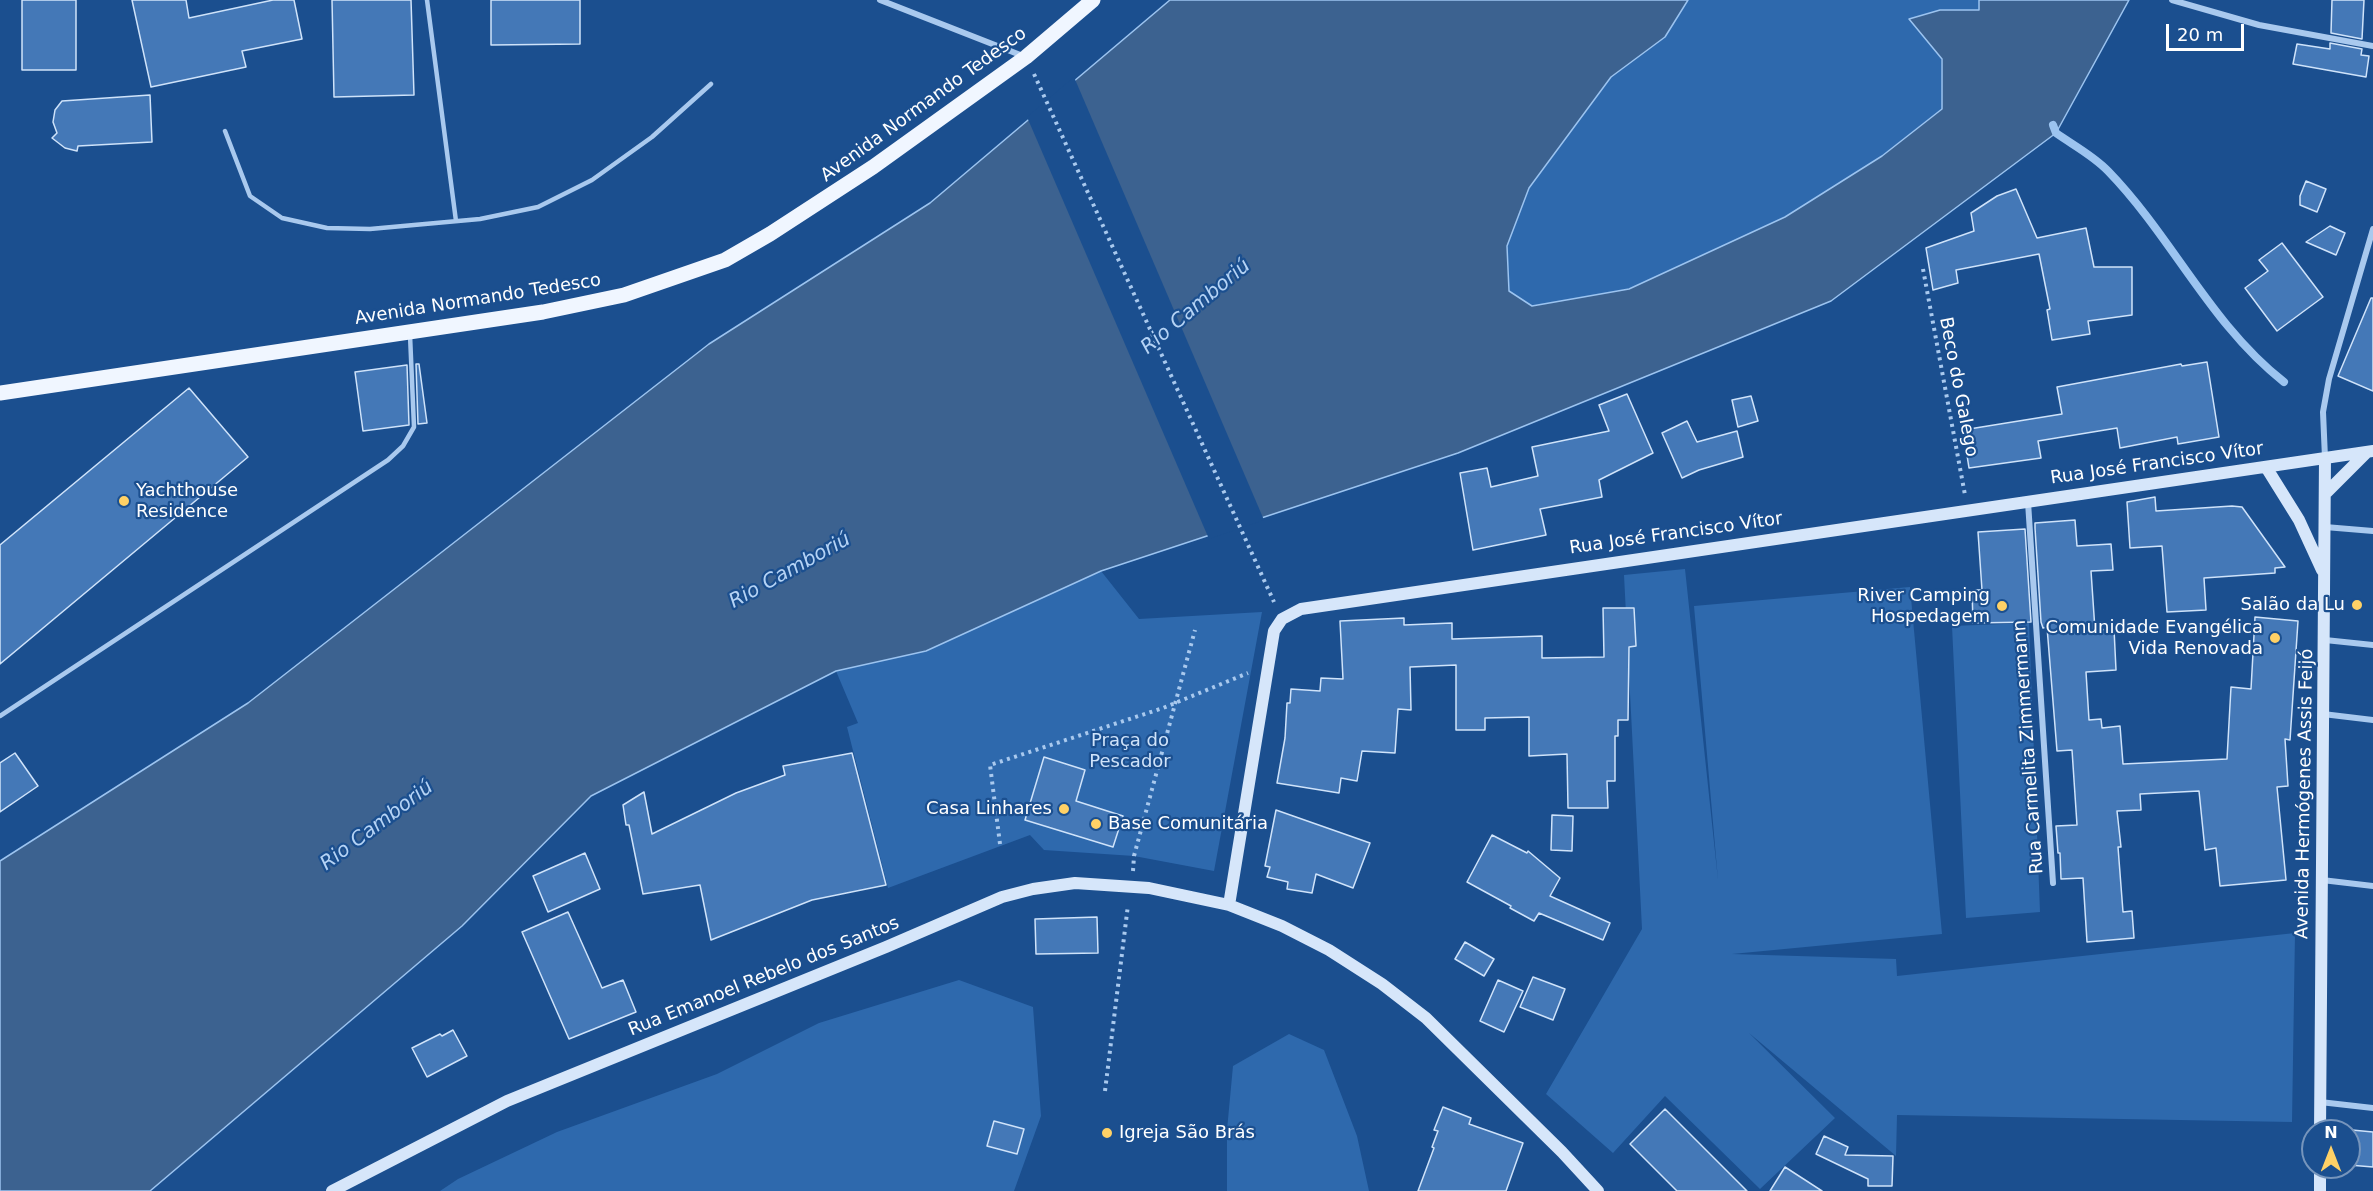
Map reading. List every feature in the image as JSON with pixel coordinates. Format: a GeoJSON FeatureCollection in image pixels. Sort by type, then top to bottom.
{"type":"FeatureCollection","features":[{"type":"Feature","properties":{"kind":"main road","name":"Avenida Normando Tedesco"},"geometry":{"type":"LineString","coordinates":[[0,393],[543,312],[624,295],[725,260],[834,194],[1026,57],[1093,0]]}},
{"type":"Feature","properties":{"kind":"main road","name":"Rua José Francisco Vítor"},"geometry":{"type":"LineString","coordinates":[[1229,905],[1274,631],[1282,619],[1301,609],[2370,452]]}},
{"type":"Feature","properties":{"kind":"main road","name":"Rua José Francisco Vítor"},"geometry":{"type":"LineString","coordinates":[[2325,494],[2370,452]]}},
{"type":"Feature","properties":{"kind":"main road","name":"Avenida Hermógenes Assis Feijó"},"geometry":{"type":"LineString","coordinates":[[2320,1119],[2325,458]]}},
{"type":"Feature","properties":{"kind":"main road"},"geometry":{"type":"LineString","coordinates":[[2266,467],[2299,520],[2325,576]]}},
{"type":"Feature","properties":{"kind":"main road","name":"Rua Emanoel Rebelo dos Santos"},"geometry":{"type":"LineString","coordinates":[[332,1191],[507,1101],[1002,897],[1033,889],[1075,883],[1131,885],[1229,905],[1282,926],[1329,950],[1391,991],[1426,1018],[1563,1152],[1598,1191]]}},
{"type":"Feature","properties":{"kind":"street"},"geometry":{"type":"LineString","coordinates":[[880,0],[1026,57]]}},
{"type":"Feature","properties":{"kind":"street"},"geometry":{"type":"LineString","coordinates":[[2171,0],[2259,25],[2373,46]]}},
{"type":"Feature","properties":{"kind":"street"},"geometry":{"type":"LineString","coordinates":[[2325,458],[2323,412],[2329,379],[2373,229]]}},
{"type":"Feature","properties":{"kind":"street","name":"Rua Carmelita Zimmermann"},"geometry":{"type":"LineString","coordinates":[[2028,501],[2053,884]]}},
{"type":"Feature","properties":{"kind":"street"},"geometry":{"type":"LineString","coordinates":[[2325,526],[2373,531]]}},
{"type":"Feature","properties":{"kind":"street"},"geometry":{"type":"LineString","coordinates":[[2325,640],[2373,645]]}},
{"type":"Feature","properties":{"kind":"street"},"geometry":{"type":"LineString","coordinates":[[2323,714],[2373,720]]}},
{"type":"Feature","properties":{"kind":"street"},"geometry":{"type":"LineString","coordinates":[[2322,880],[2373,886]]}},
{"type":"Feature","properties":{"kind":"street"},"geometry":{"type":"LineString","coordinates":[[2320,1102],[2373,1108]]}},
{"type":"Feature","properties":{"kind":"lane"},"geometry":{"type":"LineString","coordinates":[[427,0],[456,222]]}},
{"type":"Feature","properties":{"kind":"lane"},"geometry":{"type":"LineString","coordinates":[[225,131],[250,196],[282,219],[327,228],[370,229],[456,222],[538,207],[592,180],[652,137],[711,84]]}},
{"type":"Feature","properties":{"kind":"lane"},"geometry":{"type":"LineString","coordinates":[[0,716],[388,460],[403,446],[414,427],[410,332]]}},
{"type":"Feature","properties":{"kind":"path"},"geometry":{"type":"LineString","coordinates":[[1036,79],[1274,601]]}},
{"type":"Feature","properties":{"kind":"path","name":"Beco do Galego"},"geometry":{"type":"LineString","coordinates":[[1923,269],[1968,510]]}},
{"type":"Feature","properties":{"kind":"path"},"geometry":{"type":"LineString","coordinates":[[1134,856],[1195,630]]}},
{"type":"Feature","properties":{"kind":"path"},"geometry":{"type":"LineString","coordinates":[[1000,844],[990,765],[1176,703],[1269,664]]}},
{"type":"Feature","properties":{"kind":"path"},"geometry":{"type":"LineString","coordinates":[[1105,1091],[1131,885]]}},
{"type":"Feature","properties":{"kind":"green space"},"geometry":{"type":"Polygon","coordinates":[[[1688,0],[1979,0],[1979,10],[1940,10],[1942,109],[1882,156],[1785,217],[1629,289],[1532,306],[1509,291],[1507,246],[1529,188],[1611,77],[1665,37],[1688,0]]]}},
{"type":"Feature","properties":{"kind":"green space"},"geometry":{"type":"Polygon","coordinates":[[[1685,569],[1718,880],[1694,606],[1910,587],[1942,934],[1732,954],[1896,959],[1897,976],[2295,933],[2292,1122],[1897,1115],[1896,1156],[1749,1033],[1835,1118],[1760,1189],[1665,1096],[1613,1153],[1546,1094],[1642,929],[1624,575],[1685,569]]]}},
{"type":"Feature","properties":{"kind":"green space","name":"Praça do Pescador"},"geometry":{"type":"Polygon","coordinates":[[[1101,571],[1139,619],[1262,612],[1214,871],[1134,856],[1044,850],[1030,835],[888,888],[847,727],[858,723],[836,671],[926,651],[1101,571]]]}},
{"type":"Feature","properties":{"kind":"green space"},"geometry":{"type":"Polygon","coordinates":[[[2029,623],[2040,912],[1966,918],[1952,626],[2029,623]]]}},
{"type":"Feature","properties":{"kind":"green space"},"geometry":{"type":"Polygon","coordinates":[[[959,980],[1033,1007],[1041,1116],[1014,1191],[440,1191],[458,1179],[557,1132],[717,1074],[819,1023],[959,980]]]}},
{"type":"Feature","properties":{"kind":"green space"},"geometry":{"type":"Polygon","coordinates":[[[1289,1034],[1324,1050],[1357,1136],[1369,1191],[1227,1191],[1227,1130],[1233,1066],[1289,1034]]]}},
{"type":"Feature","properties":{"kind":"water","name":"Rio Camboriú"},"geometry":{"type":"Polygon","coordinates":[[[1170,0],[1688,0],[1665,37],[1611,77],[1529,188],[1507,246],[1509,291],[1532,306],[1629,289],[1785,217],[1882,156],[1942,109],[1942,59],[1909,19],[1940,10],[1979,10],[1979,0],[2129,0],[2056,133],[1831,301],[1458,453],[1101,571],[926,651],[836,671],[591,796],[462,926],[150,1191],[0,1191],[0,861],[248,703],[709,344],[930,203],[1170,0]]]}},
{"type":"Feature","properties":{"kind":"pier"},"geometry":{"type":"Polygon","coordinates":[[[1074,77],[1264,520],[1209,539],[1027,117],[1074,77]]]}},
{"type":"Feature","properties":{"kind":"building"},"geometry":{"type":"Polygon","coordinates":[[[22,0],[76,0],[76,70],[22,70],[22,0]]]}},
{"type":"Feature","properties":{"kind":"building"},"geometry":{"type":"Polygon","coordinates":[[[132,0],[186,0],[189,18],[273,0],[294,0],[302,39],[242,51],[246,67],[151,87],[132,0]]]}},
{"type":"Feature","properties":{"kind":"building"},"geometry":{"type":"Polygon","coordinates":[[[332,0],[411,0],[414,95],[334,97],[332,0]]]}},
{"type":"Feature","properties":{"kind":"building"},"geometry":{"type":"Polygon","coordinates":[[[491,0],[580,0],[580,44],[491,45],[491,0]]]}},
{"type":"Feature","properties":{"kind":"building"},"geometry":{"type":"Polygon","coordinates":[[[2332,0],[2364,0],[2362,39],[2331,33],[2332,0]]]}},
{"type":"Feature","properties":{"kind":"building"},"geometry":{"type":"Polygon","coordinates":[[[2330,43],[2362,49],[2361,55],[2369,56],[2366,77],[2293,64],[2297,44],[2330,49],[2330,43]]]}},
{"type":"Feature","properties":{"kind":"building"},"geometry":{"type":"Polygon","coordinates":[[[150,95],[152,142],[78,146],[77,151],[65,148],[52,138],[57,133],[53,122],[55,110],[62,101],[150,95]]]}},
{"type":"Feature","properties":{"kind":"building"},"geometry":{"type":"Polygon","coordinates":[[[2306,181],[2326,189],[2317,212],[2300,205],[2300,196],[2306,181]]]}},
{"type":"Feature","properties":{"kind":"building"},"geometry":{"type":"Polygon","coordinates":[[[2016,189],[2037,238],[2086,228],[2094,267],[2132,267],[2132,315],[2088,321],[2090,334],[2052,340],[2047,310],[2050,309],[2039,254],[1956,270],[1958,283],[1933,290],[1926,248],[1974,231],[1971,213],[1997,196],[2016,189]]]}},
{"type":"Feature","properties":{"kind":"building"},"geometry":{"type":"Polygon","coordinates":[[[2330,226],[2345,233],[2336,255],[2306,242],[2330,226]]]}},
{"type":"Feature","properties":{"kind":"building"},"geometry":{"type":"Polygon","coordinates":[[[2282,243],[2323,297],[2277,331],[2245,288],[2268,271],[2259,260],[2282,243]]]}},
{"type":"Feature","properties":{"kind":"building"},"geometry":{"type":"Polygon","coordinates":[[[2371,298],[2373,298],[2373,391],[2338,376],[2371,298]]]}},
{"type":"Feature","properties":{"kind":"building"},"geometry":{"type":"Polygon","coordinates":[[[2207,362],[2219,437],[2178,444],[2177,437],[2120,448],[2117,428],[2038,441],[2041,458],[1969,468],[1963,430],[2062,414],[2057,387],[2181,364],[2182,366],[2207,362]]]}},
{"type":"Feature","properties":{"kind":"building"},"geometry":{"type":"Polygon","coordinates":[[[416,364],[419,364],[427,423],[418,424],[416,364]]]}},
{"type":"Feature","properties":{"kind":"building"},"geometry":{"type":"Polygon","coordinates":[[[407,365],[409,425],[363,431],[355,372],[407,365]]]}},
{"type":"Feature","properties":{"kind":"building","name":"Yachthouse Residence"},"geometry":{"type":"Polygon","coordinates":[[[189,388],[248,457],[0,664],[0,545],[189,388]]]}},
{"type":"Feature","properties":{"kind":"building"},"geometry":{"type":"Polygon","coordinates":[[[1627,394],[1653,453],[1599,480],[1602,497],[1540,509],[1546,535],[1473,550],[1460,473],[1487,468],[1491,487],[1538,476],[1532,447],[1609,431],[1599,405],[1627,394]]]}},
{"type":"Feature","properties":{"kind":"building"},"geometry":{"type":"Polygon","coordinates":[[[1751,396],[1758,421],[1738,427],[1732,400],[1751,396]]]}},
{"type":"Feature","properties":{"kind":"building"},"geometry":{"type":"Polygon","coordinates":[[[1687,421],[1697,442],[1737,431],[1743,457],[1699,470],[1682,478],[1662,433],[1687,421]]]}},
{"type":"Feature","properties":{"kind":"building"},"geometry":{"type":"Polygon","coordinates":[[[2155,497],[2156,511],[2242,507],[2285,567],[2275,568],[2275,573],[2204,578],[2206,610],[2167,612],[2162,546],[2130,548],[2127,502],[2155,497]]]}},
{"type":"Feature","properties":{"kind":"building"},"geometry":{"type":"Polygon","coordinates":[[[2075,520],[2077,546],[2111,544],[2113,570],[2091,571],[2095,630],[2114,629],[2116,670],[2086,672],[2089,720],[2101,719],[2102,728],[2120,726],[2123,764],[2227,759],[2231,687],[2251,689],[2255,617],[2298,621],[2290,740],[2285,739],[2288,786],[2277,787],[2286,880],[2220,886],[2216,848],[2205,850],[2199,791],[2140,794],[2141,810],[2117,811],[2121,847],[2118,847],[2123,912],[2132,911],[2134,938],[2087,942],[2083,878],[2061,879],[2056,826],[2077,825],[2072,750],[2057,751],[2047,627],[2043,628],[2041,622],[2035,528],[2035,523],[2075,520]]]}},
{"type":"Feature","properties":{"kind":"building"},"geometry":{"type":"Polygon","coordinates":[[[2025,529],[2031,622],[1973,623],[1972,590],[1982,590],[1978,532],[2025,529]]]}},
{"type":"Feature","properties":{"kind":"building"},"geometry":{"type":"Polygon","coordinates":[[[1603,608],[1634,608],[1636,646],[1629,647],[1628,720],[1618,720],[1618,736],[1615,736],[1615,781],[1607,781],[1608,808],[1568,808],[1567,754],[1529,756],[1529,717],[1485,718],[1485,730],[1456,730],[1456,665],[1410,667],[1411,710],[1398,709],[1395,753],[1362,751],[1357,781],[1341,778],[1339,793],[1277,783],[1285,738],[1287,703],[1290,703],[1291,689],[1320,691],[1321,678],[1343,679],[1340,621],[1404,618],[1404,625],[1452,623],[1452,639],[1542,636],[1542,658],[1604,657],[1603,608]]]}},
{"type":"Feature","properties":{"kind":"building"},"geometry":{"type":"Polygon","coordinates":[[[15,753],[38,786],[0,812],[0,763],[15,753]]]}},
{"type":"Feature","properties":{"kind":"building"},"geometry":{"type":"Polygon","coordinates":[[[852,753],[886,885],[812,900],[711,940],[700,885],[643,894],[623,805],[644,792],[652,834],[736,793],[785,775],[783,766],[852,753]]]}},
{"type":"Feature","properties":{"kind":"building","name":"Casa Linhares"},"geometry":{"type":"Polygon","coordinates":[[[1044,757],[1085,770],[1076,801],[1123,816],[1113,847],[1025,820],[1044,757]]]}},
{"type":"Feature","properties":{"kind":"building"},"geometry":{"type":"Polygon","coordinates":[[[1276,810],[1370,843],[1353,888],[1316,874],[1312,893],[1287,889],[1288,882],[1267,877],[1270,867],[1265,866],[1276,810]]]}},
{"type":"Feature","properties":{"kind":"building"},"geometry":{"type":"Polygon","coordinates":[[[1552,815],[1573,816],[1572,851],[1551,850],[1552,815]]]}},
{"type":"Feature","properties":{"kind":"building"},"geometry":{"type":"Polygon","coordinates":[[[1492,835],[1527,853],[1528,851],[1560,878],[1550,896],[1610,923],[1603,940],[1539,913],[1534,921],[1467,882],[1492,835]]]}},
{"type":"Feature","properties":{"kind":"building"},"geometry":{"type":"Polygon","coordinates":[[[585,853],[600,889],[548,912],[533,876],[585,853]]]}},
{"type":"Feature","properties":{"kind":"building"},"geometry":{"type":"Polygon","coordinates":[[[568,912],[602,988],[623,980],[636,1012],[569,1039],[522,932],[568,912]]]}},
{"type":"Feature","properties":{"kind":"building"},"geometry":{"type":"Polygon","coordinates":[[[1097,917],[1098,953],[1036,954],[1035,919],[1097,917]]]}},
{"type":"Feature","properties":{"kind":"building"},"geometry":{"type":"Polygon","coordinates":[[[1465,942],[1494,959],[1484,976],[1455,959],[1465,942]]]}},
{"type":"Feature","properties":{"kind":"building"},"geometry":{"type":"Polygon","coordinates":[[[1533,977],[1565,989],[1553,1020],[1520,1007],[1533,977]]]}},
{"type":"Feature","properties":{"kind":"building"},"geometry":{"type":"Polygon","coordinates":[[[1498,980],[1523,991],[1504,1032],[1480,1021],[1498,980]]]}},
{"type":"Feature","properties":{"kind":"building"},"geometry":{"type":"Polygon","coordinates":[[[453,1030],[467,1056],[427,1077],[412,1048],[453,1030]]]}},
{"type":"Feature","properties":{"kind":"building"},"geometry":{"type":"Polygon","coordinates":[[[1443,1107],[1471,1118],[1469,1124],[1523,1143],[1506,1191],[1418,1191],[1434,1148],[1432,1147],[1438,1131],[1434,1130],[1443,1107]]]}},
{"type":"Feature","properties":{"kind":"building"},"geometry":{"type":"Polygon","coordinates":[[[1665,1109],[1747,1191],[1677,1191],[1630,1144],[1665,1109]]]}},
{"type":"Feature","properties":{"kind":"building"},"geometry":{"type":"Polygon","coordinates":[[[994,1121],[1024,1129],[1017,1154],[987,1146],[994,1121]]]}},
{"type":"Feature","properties":{"kind":"building"},"geometry":{"type":"Polygon","coordinates":[[[2361,1131],[2373,1132],[2373,1167],[2361,1166],[2361,1131]]]}},
{"type":"Feature","properties":{"kind":"building"},"geometry":{"type":"Polygon","coordinates":[[[1824,1136],[1848,1147],[1845,1155],[1893,1156],[1892,1186],[1868,1186],[1868,1179],[1816,1154],[1824,1136]]]}},
{"type":"Feature","properties":{"kind":"building"},"geometry":{"type":"Polygon","coordinates":[[[1785,1167],[1822,1191],[1770,1191],[1785,1167]]]}},
{"type":"Feature","properties":{"kind":"waterway"},"geometry":{"type":"LineString","coordinates":[[2053,125],[2056,133],[2108,171],[2153,224],[2234,334],[2284,382]]}},
{"type":"Feature","properties":{"kind":"place","name":"Yachthouse Residence"},"geometry":{"type":"Point","coordinates":[124,501]}},
{"type":"Feature","properties":{"kind":"place","name":"Salão da Lu"},"geometry":{"type":"Point","coordinates":[2357,605]}},
{"type":"Feature","properties":{"kind":"place","name":"River Camping Hospedagem"},"geometry":{"type":"Point","coordinates":[2002,606]}},
{"type":"Feature","properties":{"kind":"place","name":"Comunidade Evangélica Vida Renovada"},"geometry":{"type":"Point","coordinates":[2275,638]}},
{"type":"Feature","properties":{"kind":"place","name":"Casa Linhares"},"geometry":{"type":"Point","coordinates":[1064,809]}},
{"type":"Feature","properties":{"kind":"place","name":"Base Comunitária"},"geometry":{"type":"Point","coordinates":[1096,824]}},
{"type":"Feature","properties":{"kind":"place","name":"Igreja São Brás"},"geometry":{"type":"Point","coordinates":[1107,1133]}}]}
